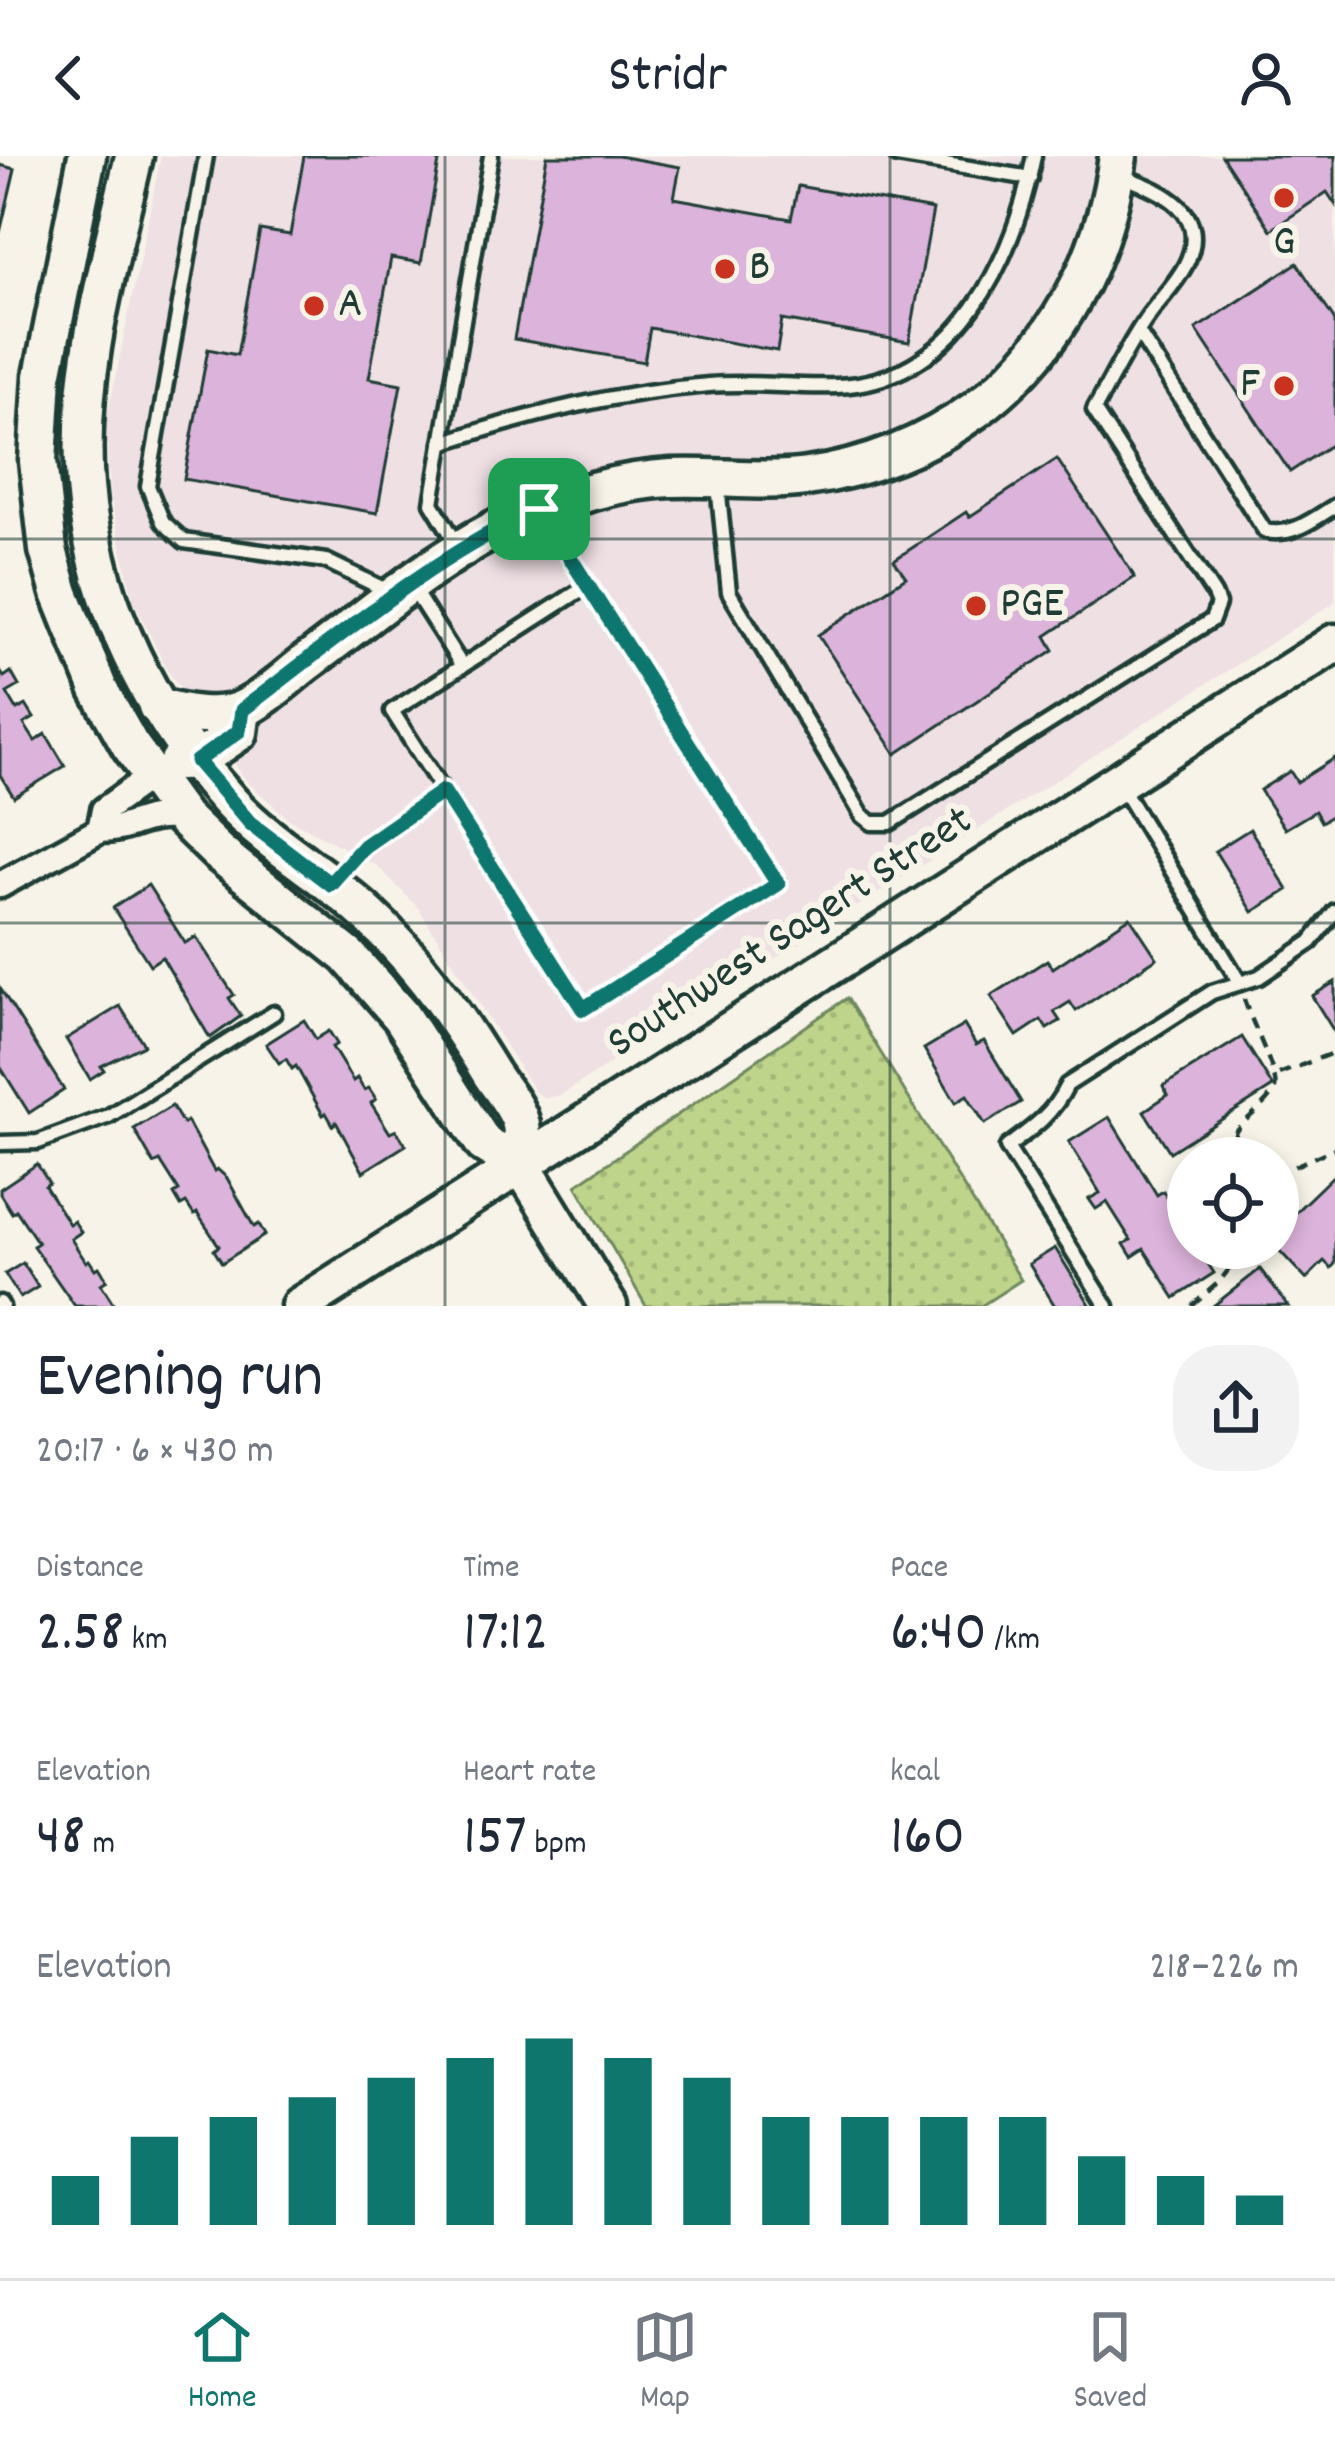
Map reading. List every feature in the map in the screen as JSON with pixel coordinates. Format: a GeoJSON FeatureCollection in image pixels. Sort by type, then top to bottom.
{"type":"FeatureCollection","features":[{"type":"Feature","properties":{"kind":"street"},"geometry":{"type":"LineString","coordinates":[[87,156],[43,376],[38,461],[45,536],[60,593],[108,707],[183,818],[348,956],[401,1016],[484,1144],[521,1166],[608,1306]]}},
{"type":"Feature","properties":{"kind":"street"},"geometry":{"type":"LineString","coordinates":[[134,156],[90,352],[83,435],[85,487],[100,577],[157,706],[197,761],[250,823],[386,932],[452,1012],[520,1122],[521,1166]]}},
{"type":"Feature","properties":{"kind":"street"},"geometry":{"type":"LineString","coordinates":[[157,706],[191,716],[242,710],[460,550],[539,509],[614,486],[667,478],[805,478],[861,466],[923,442],[974,410],[1024,367],[1064,316],[1095,252],[1117,165]]}},
{"type":"Feature","properties":{"kind":"street","name":"Southwest Sagert Street"},"geometry":{"type":"LineString","coordinates":[[300,1306],[1335,643]]}},
{"type":"Feature","properties":{"kind":"street"},"geometry":{"type":"LineString","coordinates":[[108,707],[140,723],[154,743],[178,762],[197,761],[239,731],[242,710]]}},
{"type":"Feature","properties":{"kind":"street"},"geometry":{"type":"LineString","coordinates":[[100,830],[104,810],[151,776]]}},
{"type":"Feature","properties":{"kind":"street"},"geometry":{"type":"LineString","coordinates":[[0,885],[100,830],[119,830],[158,814],[183,818]]}},
{"type":"Feature","properties":{"kind":"lane"},"geometry":{"type":"LineString","coordinates":[[206,156],[148,486],[151,499],[163,522],[184,541],[326,561],[404,590],[461,666]]}},
{"type":"Feature","properties":{"kind":"lane"},"geometry":{"type":"LineString","coordinates":[[460,550],[432,503],[491,156]]}},
{"type":"Feature","properties":{"kind":"lane"},"geometry":{"type":"LineString","coordinates":[[897,156],[1030,178]]}},
{"type":"Feature","properties":{"kind":"lane"},"geometry":{"type":"LineString","coordinates":[[442,443],[619,394],[714,384],[839,386],[908,369],[940,349],[987,289],[1034,156]]}},
{"type":"Feature","properties":{"kind":"lane"},"geometry":{"type":"LineString","coordinates":[[717,478],[729,592],[862,815],[872,823],[890,823],[1216,614],[1214,594],[1094,410],[1138,332],[1186,264],[1192,242],[1190,220],[1166,193],[1117,165]]}},
{"type":"Feature","properties":{"kind":"lane"},"geometry":{"type":"LineString","coordinates":[[1138,332],[1265,531],[1280,534],[1303,526],[1335,506]]}},
{"type":"Feature","properties":{"kind":"lane"},"geometry":{"type":"LineString","coordinates":[[539,509],[778,884],[583,1009],[392,711],[587,586]]}},
{"type":"Feature","properties":{"kind":"lane"},"geometry":{"type":"LineString","coordinates":[[1118,782],[1240,983]]}},
{"type":"Feature","properties":{"kind":"lane"},"geometry":{"type":"LineString","coordinates":[[1107,1306],[1007,1147],[1042,1122],[1067,1085],[1212,992],[1258,977],[1311,942],[1335,911]]}},
{"type":"Feature","properties":{"kind":"lane"},"geometry":{"type":"LineString","coordinates":[[0,1143],[38,1142],[109,1116],[274,1012]]}},
{"type":"Feature","properties":{"kind":"path"},"geometry":{"type":"LineString","coordinates":[[330,884],[364,846],[443,791]]}},
{"type":"Feature","properties":{"kind":"path"},"geometry":{"type":"LineString","coordinates":[[1234,1137],[1275,1092],[1277,1075],[1252,1027],[1240,983]]}},
{"type":"Feature","properties":{"kind":"path"},"geometry":{"type":"LineString","coordinates":[[1277,1075],[1335,1052]]}},
{"type":"Feature","properties":{"kind":"path"},"geometry":{"type":"LineString","coordinates":[[1299,1164],[1335,1148]]}},
{"type":"Feature","properties":{"kind":"path"},"geometry":{"type":"LineString","coordinates":[[1192,1306],[1229,1269]]}},
{"type":"Feature","properties":{"kind":"shaded area"},"geometry":{"type":"Polygon","coordinates":[[[161,156],[1335,156],[1335,602],[561,1095],[545,1098],[535,1092],[417,906],[377,866],[289,819],[248,783],[166,668],[133,599],[110,496],[106,423],[161,156]]]}},
{"type":"Feature","properties":{"kind":"green space"},"geometry":{"type":"Polygon","coordinates":[[[847,998],[1021,1280],[981,1306],[646,1306],[576,1185],[847,998]]]}},
{"type":"Feature","properties":{"kind":"building","name":"A"},"geometry":{"type":"Polygon","coordinates":[[[304,156],[440,156],[421,263],[391,258],[369,378],[401,384],[377,513],[184,479],[208,349],[237,355],[260,230],[290,235],[304,156]]]}},
{"type":"Feature","properties":{"kind":"building","name":"B"},"geometry":{"type":"Polygon","coordinates":[[[547,156],[618,156],[680,167],[674,198],[791,219],[798,186],[933,210],[909,342],[782,320],[777,351],[650,328],[644,362],[514,339],[547,156]]]}},
{"type":"Feature","properties":{"kind":"building","name":"G"},"geometry":{"type":"Polygon","coordinates":[[[1222,156],[1335,156],[1335,204],[1327,192],[1271,230],[1222,156]]]}},
{"type":"Feature","properties":{"kind":"building"},"geometry":{"type":"Polygon","coordinates":[[[0,165],[15,169],[0,233],[0,165]]]}},
{"type":"Feature","properties":{"kind":"building","name":"F"},"geometry":{"type":"Polygon","coordinates":[[[1297,263],[1335,321],[1335,442],[1290,472],[1196,329],[1297,263]]]}},
{"type":"Feature","properties":{"kind":"building","name":"PGE"},"geometry":{"type":"Polygon","coordinates":[[[1057,459],[1135,577],[1046,636],[1054,650],[896,754],[818,635],[906,577],[894,560],[1057,459]]]}},
{"type":"Feature","properties":{"kind":"building"},"geometry":{"type":"Polygon","coordinates":[[[0,671],[4,677],[11,672],[19,686],[7,693],[17,710],[26,705],[34,718],[24,724],[35,741],[46,734],[65,766],[14,797],[0,775],[0,671]]]}},
{"type":"Feature","properties":{"kind":"building"},"geometry":{"type":"Polygon","coordinates":[[[1335,758],[1335,814],[1321,822],[1315,811],[1285,829],[1260,790],[1290,771],[1297,782],[1335,758]]]}},
{"type":"Feature","properties":{"kind":"building"},"geometry":{"type":"Polygon","coordinates":[[[1250,829],[1288,890],[1253,912],[1215,851],[1250,829]]]}},
{"type":"Feature","properties":{"kind":"building"},"geometry":{"type":"Polygon","coordinates":[[[148,885],[185,943],[196,937],[234,995],[229,998],[241,1016],[210,1038],[162,957],[150,965],[113,908],[148,885]]]}},
{"type":"Feature","properties":{"kind":"building"},"geometry":{"type":"Polygon","coordinates":[[[1130,917],[1157,958],[1076,1011],[1070,1002],[1054,1012],[1060,1021],[1047,1029],[1041,1020],[1017,1036],[991,996],[1047,960],[1053,968],[1130,917]]]}},
{"type":"Feature","properties":{"kind":"building"},"geometry":{"type":"Polygon","coordinates":[[[1335,982],[1335,1033],[1312,996],[1335,982]]]}},
{"type":"Feature","properties":{"kind":"building"},"geometry":{"type":"Polygon","coordinates":[[[0,988],[64,1090],[29,1113],[0,1066],[0,988]]]}},
{"type":"Feature","properties":{"kind":"building"},"geometry":{"type":"Polygon","coordinates":[[[120,1006],[144,1045],[101,1066],[104,1070],[90,1079],[66,1039],[120,1006]]]}},
{"type":"Feature","properties":{"kind":"building"},"geometry":{"type":"Polygon","coordinates":[[[304,1020],[316,1039],[329,1031],[337,1044],[332,1047],[353,1081],[357,1078],[364,1090],[369,1088],[376,1099],[371,1103],[390,1133],[396,1130],[406,1145],[363,1172],[336,1122],[333,1125],[323,1115],[296,1066],[292,1069],[286,1059],[279,1063],[266,1044],[304,1020]]]}},
{"type":"Feature","properties":{"kind":"building"},"geometry":{"type":"Polygon","coordinates":[[[964,1025],[976,1045],[984,1041],[1021,1102],[985,1124],[967,1095],[956,1102],[924,1049],[964,1025]]]}},
{"type":"Feature","properties":{"kind":"building"},"geometry":{"type":"Polygon","coordinates":[[[1242,1037],[1273,1087],[1194,1137],[1167,1137],[1167,1147],[1144,1111],[1168,1095],[1163,1086],[1242,1037]]]}},
{"type":"Feature","properties":{"kind":"building"},"geometry":{"type":"Polygon","coordinates":[[[172,1106],[183,1124],[187,1121],[214,1171],[227,1178],[254,1227],[259,1224],[265,1235],[222,1263],[214,1250],[219,1246],[197,1213],[186,1203],[181,1206],[174,1194],[179,1191],[160,1161],[154,1164],[134,1129],[172,1106]]]}},
{"type":"Feature","properties":{"kind":"building"},"geometry":{"type":"Polygon","coordinates":[[[1109,1117],[1157,1195],[1163,1191],[1167,1197],[1167,1269],[1211,1269],[1214,1273],[1175,1298],[1144,1249],[1132,1257],[1124,1244],[1131,1240],[1107,1202],[1096,1209],[1089,1199],[1100,1193],[1069,1142],[1109,1117]]]}},
{"type":"Feature","properties":{"kind":"building"},"geometry":{"type":"Polygon","coordinates":[[[37,1164],[69,1224],[74,1221],[81,1232],[71,1239],[86,1262],[99,1267],[107,1280],[101,1284],[115,1306],[75,1306],[33,1246],[38,1243],[16,1210],[12,1213],[0,1194],[0,1189],[37,1164]]]}},
{"type":"Feature","properties":{"kind":"building"},"geometry":{"type":"Polygon","coordinates":[[[1335,1174],[1335,1264],[1331,1268],[1324,1261],[1306,1279],[1297,1269],[1299,1209],[1335,1174]]]}},
{"type":"Feature","properties":{"kind":"building"},"geometry":{"type":"Polygon","coordinates":[[[1055,1248],[1091,1306],[1055,1306],[1029,1264],[1055,1248]]]}},
{"type":"Feature","properties":{"kind":"building"},"geometry":{"type":"Polygon","coordinates":[[[23,1263],[38,1287],[20,1298],[5,1274],[23,1263]]]}},
{"type":"Feature","properties":{"kind":"building"},"geometry":{"type":"Polygon","coordinates":[[[1260,1269],[1288,1306],[1213,1306],[1260,1269]]]}},
{"type":"Feature","properties":{"kind":"place","name":"G"},"geometry":{"type":"Point","coordinates":[1284,198]}},
{"type":"Feature","properties":{"kind":"place","name":"B"},"geometry":{"type":"Point","coordinates":[725,269]}},
{"type":"Feature","properties":{"kind":"place","name":"A"},"geometry":{"type":"Point","coordinates":[314,306]}},
{"type":"Feature","properties":{"kind":"place","name":"F"},"geometry":{"type":"Point","coordinates":[1284,386]}},
{"type":"Feature","properties":{"kind":"place","name":"PGE"},"geometry":{"type":"Point","coordinates":[976,606]}},
{"type":"Feature","properties":{"kind":"route"},"geometry":{"type":"LineString","coordinates":[[539,509],[778,884],[583,1009],[443,791],[364,846],[330,884],[250,823],[197,761],[239,731],[242,710],[397,595],[460,550],[539,509]]}}]}
